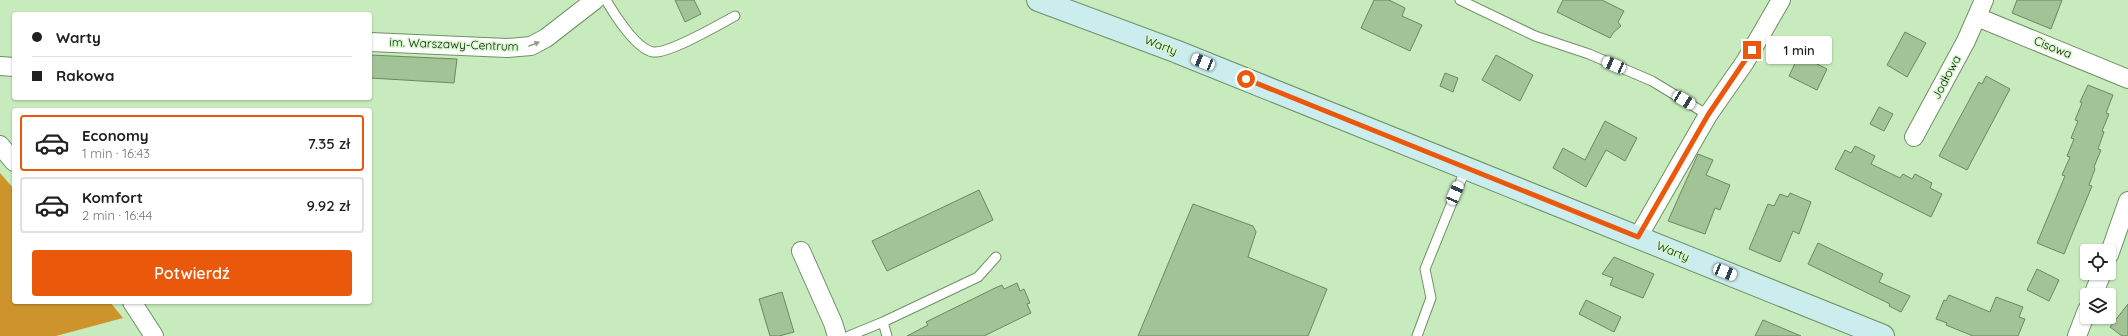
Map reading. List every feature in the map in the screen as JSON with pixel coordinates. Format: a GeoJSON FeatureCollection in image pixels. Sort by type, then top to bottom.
{"type":"FeatureCollection","features":[{"type":"Feature","properties":{"kind":"main road","name":"Warty"},"geometry":{"type":"LineString","coordinates":[[1038,0],[1175,51],[1883,336]]}},
{"type":"Feature","properties":{"kind":"street","name":"im. Warszawy-Centrum"},"geometry":{"type":"LineString","coordinates":[[372,42],[507,48],[531,46],[546,38],[595,0]]}},
{"type":"Feature","properties":{"kind":"street"},"geometry":{"type":"LineString","coordinates":[[1638,237],[1708,115],[1745,62],[1781,0]]}},
{"type":"Feature","properties":{"kind":"street","name":"Jodłowa"},"geometry":{"type":"LineString","coordinates":[[1914,137],[1977,17],[1984,0]]}},
{"type":"Feature","properties":{"kind":"street","name":"Cisowa"},"geometry":{"type":"LineString","coordinates":[[1977,17],[2128,79]]}},
{"type":"Feature","properties":{"kind":"street"},"geometry":{"type":"LineString","coordinates":[[0,66],[12,66]]}},
{"type":"Feature","properties":{"kind":"street"},"geometry":{"type":"LineString","coordinates":[[0,145],[12,160]]}},
{"type":"Feature","properties":{"kind":"street"},"geometry":{"type":"LineString","coordinates":[[2113,244],[2128,201]]}},
{"type":"Feature","properties":{"kind":"street"},"geometry":{"type":"LineString","coordinates":[[801,251],[835,330]]}},
{"type":"Feature","properties":{"kind":"street"},"geometry":{"type":"LineString","coordinates":[[133,304],[152,335]]}},
{"type":"Feature","properties":{"kind":"street"},"geometry":{"type":"LineString","coordinates":[[2077,336],[2082,324]]}},
{"type":"Feature","properties":{"kind":"lane"},"geometry":{"type":"LineString","coordinates":[[606,0],[614,16],[633,39],[651,52],[665,51],[735,16]]}},
{"type":"Feature","properties":{"kind":"lane"},"geometry":{"type":"LineString","coordinates":[[1460,0],[1535,36],[1589,54],[1652,81],[1708,115]]}},
{"type":"Feature","properties":{"kind":"lane"},"geometry":{"type":"LineString","coordinates":[[1417,336],[1432,298],[1425,269],[1466,168]]}},
{"type":"Feature","properties":{"kind":"lane"},"geometry":{"type":"LineString","coordinates":[[849,336],[883,322],[978,277],[996,257]]}},
{"type":"Feature","properties":{"kind":"lane"},"geometry":{"type":"LineString","coordinates":[[883,322],[887,336]]}},
{"type":"Feature","properties":{"kind":"shaded area"},"geometry":{"type":"Polygon","coordinates":[[[0,173],[12,187],[12,304],[112,304],[123,318],[56,336],[0,336],[0,173]]]}},
{"type":"Feature","properties":{"kind":"building"},"geometry":{"type":"Polygon","coordinates":[[[675,0],[694,0],[701,14],[685,22],[675,0]]]}},
{"type":"Feature","properties":{"kind":"building"},"geometry":{"type":"Polygon","coordinates":[[[1374,0],[1389,0],[1405,8],[1402,16],[1422,25],[1410,51],[1361,28],[1374,0]]]}},
{"type":"Feature","properties":{"kind":"building"},"geometry":{"type":"Polygon","coordinates":[[[1563,0],[1602,0],[1624,11],[1618,22],[1621,26],[1610,38],[1557,12],[1563,0]]]}},
{"type":"Feature","properties":{"kind":"building"},"geometry":{"type":"Polygon","coordinates":[[[2017,0],[2062,0],[2051,29],[2012,13],[2017,0]]]}},
{"type":"Feature","properties":{"kind":"building"},"geometry":{"type":"Polygon","coordinates":[[[1905,32],[1926,43],[1907,77],[1887,65],[1905,32]]]}},
{"type":"Feature","properties":{"kind":"building"},"geometry":{"type":"Polygon","coordinates":[[[372,55],[457,59],[454,83],[372,78],[372,55]]]}},
{"type":"Feature","properties":{"kind":"building"},"geometry":{"type":"Polygon","coordinates":[[[1496,55],[1533,75],[1520,101],[1482,80],[1496,55]]]}},
{"type":"Feature","properties":{"kind":"building"},"geometry":{"type":"Polygon","coordinates":[[[1799,55],[1827,69],[1817,90],[1789,76],[1799,55]]]}},
{"type":"Feature","properties":{"kind":"building"},"geometry":{"type":"Polygon","coordinates":[[[1445,73],[1458,78],[1453,92],[1440,86],[1445,73]]]}},
{"type":"Feature","properties":{"kind":"building"},"geometry":{"type":"Polygon","coordinates":[[[1986,76],[2010,89],[1967,170],[1939,156],[1979,82],[1982,84],[1986,76]]]}},
{"type":"Feature","properties":{"kind":"building"},"geometry":{"type":"Polygon","coordinates":[[[2088,85],[2113,95],[2106,113],[2109,114],[2102,131],[2104,132],[2098,149],[2101,150],[2089,185],[2092,186],[2064,254],[2037,243],[2065,176],[2062,175],[2070,157],[2067,156],[2074,139],[2071,138],[2078,121],[2075,120],[2082,103],[2080,102],[2088,85]]]}},
{"type":"Feature","properties":{"kind":"building"},"geometry":{"type":"Polygon","coordinates":[[[1879,107],[1893,114],[1884,131],[1870,124],[1879,107]]]}},
{"type":"Feature","properties":{"kind":"building"},"geometry":{"type":"Polygon","coordinates":[[[1605,121],[1637,138],[1625,161],[1606,150],[1586,187],[1553,168],[1563,148],[1585,160],[1605,121]]]}},
{"type":"Feature","properties":{"kind":"building"},"geometry":{"type":"Polygon","coordinates":[[[1855,146],[1875,156],[1871,164],[1900,178],[1903,174],[1912,179],[1915,174],[1932,183],[1930,188],[1942,194],[1931,217],[1835,169],[1845,150],[1851,153],[1855,146]]]}},
{"type":"Feature","properties":{"kind":"building"},"geometry":{"type":"Polygon","coordinates":[[[1698,154],[1713,160],[1706,175],[1730,185],[1720,210],[1715,208],[1705,234],[1668,221],[1698,154]]]}},
{"type":"Feature","properties":{"kind":"building"},"geometry":{"type":"Polygon","coordinates":[[[979,190],[993,220],[887,271],[872,241],[979,190]]]}},
{"type":"Feature","properties":{"kind":"building"},"geometry":{"type":"Polygon","coordinates":[[[1790,193],[1811,202],[1799,234],[1793,231],[1780,262],[1749,249],[1768,204],[1774,206],[1780,194],[1788,197],[1790,193]]]}},
{"type":"Feature","properties":{"kind":"building"},"geometry":{"type":"Polygon","coordinates":[[[1193,204],[1253,226],[1256,232],[1248,257],[1327,289],[1308,336],[1138,336],[1193,204]]]}},
{"type":"Feature","properties":{"kind":"building"},"geometry":{"type":"Polygon","coordinates":[[[1818,243],[1883,274],[1879,282],[1910,296],[1901,312],[1889,306],[1890,304],[1808,264],[1818,243]]]}},
{"type":"Feature","properties":{"kind":"building"},"geometry":{"type":"Polygon","coordinates":[[[1614,257],[1654,274],[1643,298],[1610,285],[1613,278],[1602,274],[1614,257]]]}},
{"type":"Feature","properties":{"kind":"building"},"geometry":{"type":"Polygon","coordinates":[[[2037,269],[2059,280],[2049,301],[2027,290],[2037,269]]]}},
{"type":"Feature","properties":{"kind":"building"},"geometry":{"type":"Polygon","coordinates":[[[1017,283],[1020,291],[1024,289],[1030,303],[1027,304],[1031,313],[984,336],[907,336],[928,325],[926,322],[995,288],[1002,285],[1004,289],[1017,283]]]}},
{"type":"Feature","properties":{"kind":"building"},"geometry":{"type":"Polygon","coordinates":[[[782,292],[794,332],[779,336],[770,336],[759,299],[782,292]]]}},
{"type":"Feature","properties":{"kind":"building"},"geometry":{"type":"Polygon","coordinates":[[[1949,295],[1990,312],[1996,297],[2023,307],[2019,317],[2025,319],[2018,336],[1973,336],[1946,325],[1947,323],[1936,319],[1944,300],[1946,301],[1949,295]]]}},
{"type":"Feature","properties":{"kind":"building"},"geometry":{"type":"Polygon","coordinates":[[[1586,300],[1621,317],[1614,332],[1579,314],[1586,300]]]}},
{"type":"Feature","properties":{"kind":"building"},"geometry":{"type":"Polygon","coordinates":[[[2128,304],[2128,336],[2122,336],[2110,327],[2112,324],[2116,324],[2116,319],[2128,304]]]}},
{"type":"Feature","properties":{"kind":"building"},"geometry":{"type":"Polygon","coordinates":[[[1763,320],[1801,336],[1755,336],[1763,320]]]}},
{"type":"Feature","properties":{"kind":"route"},"geometry":{"type":"LineString","coordinates":[[1246,79],[1638,237],[1708,115],[1752,50]]}}]}
